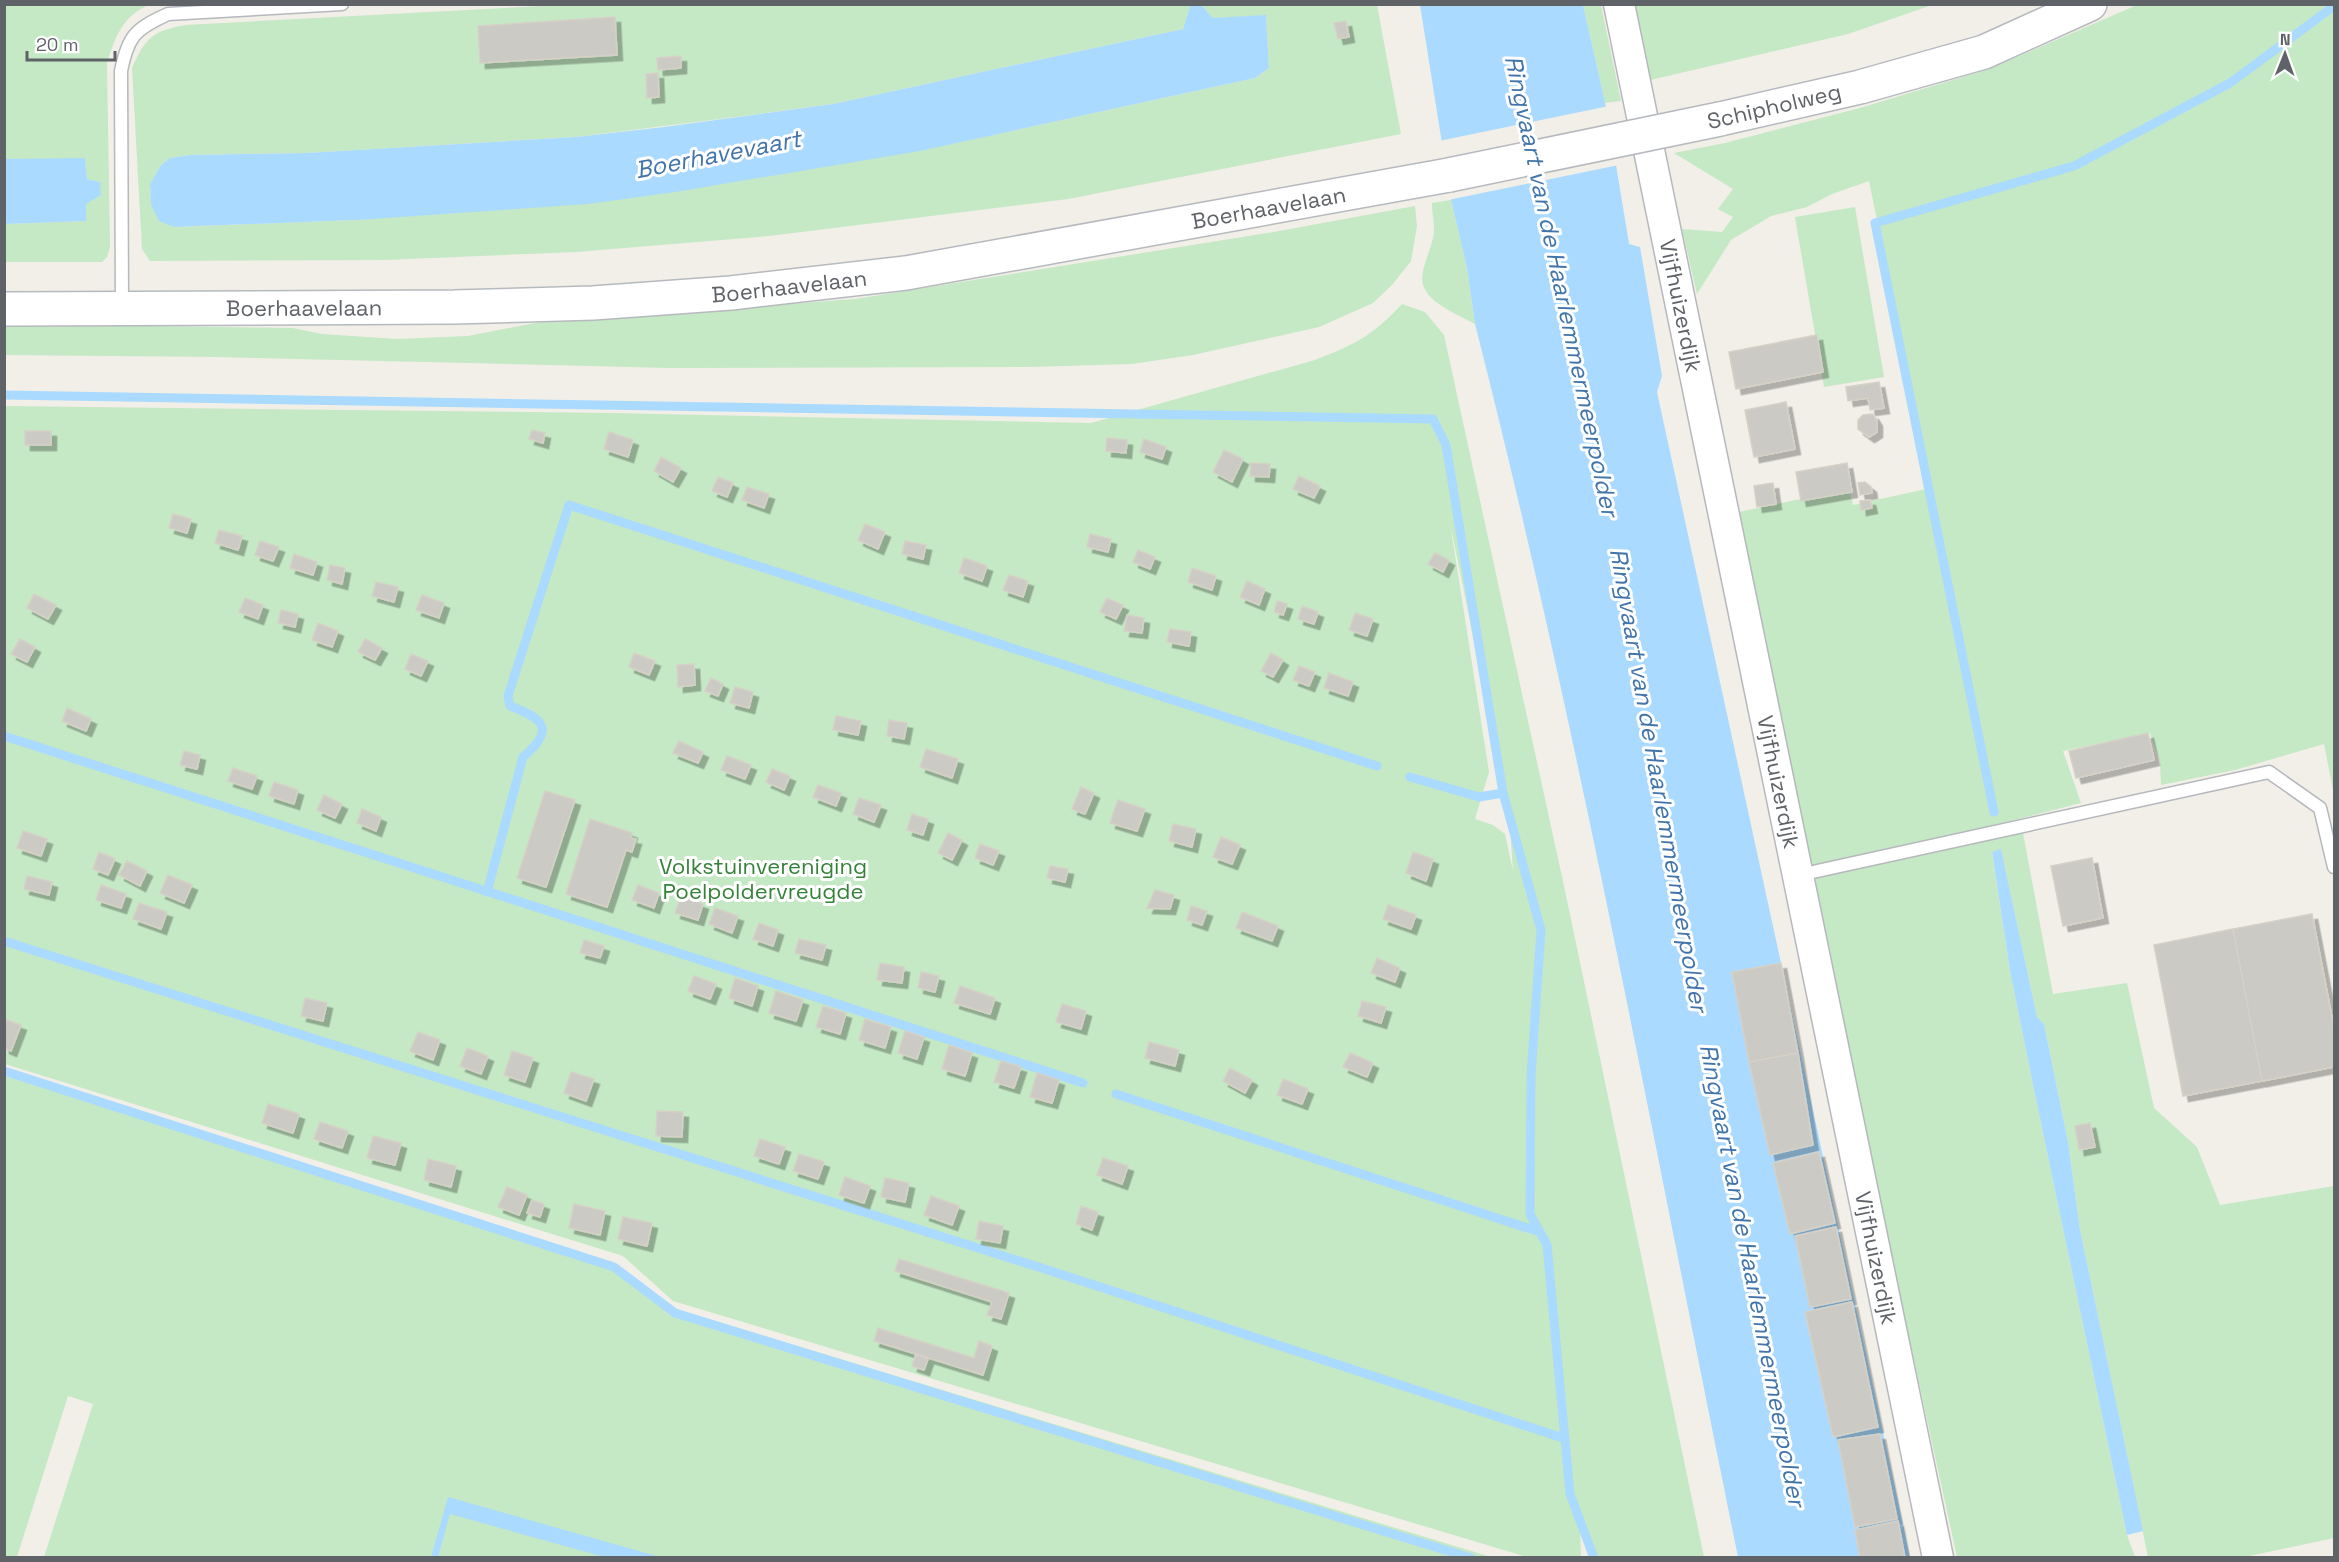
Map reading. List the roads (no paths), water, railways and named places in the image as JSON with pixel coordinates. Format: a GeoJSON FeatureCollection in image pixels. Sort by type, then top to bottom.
{"type":"FeatureCollection","features":[{"type":"Feature","properties":{"kind":"main road","name":"Schipholweg"},"geometry":{"type":"LineString","coordinates":[[1449,175],[1720,120],[1860,87],[1984,52],[2090,4]]}},
{"type":"Feature","properties":{"kind":"main road","name":"Boerhaavelaan"},"geometry":{"type":"LineString","coordinates":[[4,309],[454,307],[593,303],[731,293],[906,273],[1449,175]]}},
{"type":"Feature","properties":{"kind":"street","name":"Vijfhuizerdijk"},"geometry":{"type":"LineString","coordinates":[[1619,4],[1938,1557]]}},
{"type":"Feature","properties":{"kind":"lane"},"geometry":{"type":"LineString","coordinates":[[122,309],[121,72],[126,44],[143,26],[168,14],[342,4]]}},
{"type":"Feature","properties":{"kind":"lane"},"geometry":{"type":"LineString","coordinates":[[1799,875],[2269,772],[2320,808],[2334,867]]}},
{"type":"Feature","properties":{"kind":"water","name":"Boerhavevaart"},"geometry":{"type":"Polygon","coordinates":[[[1191,4],[1201,5],[1213,18],[1266,15],[1269,68],[1255,78],[920,151],[675,192],[588,204],[356,220],[174,227],[159,221],[151,205],[150,184],[161,165],[170,158],[190,155],[306,153],[576,137],[833,104],[1183,29],[1191,4]]]}},
{"type":"Feature","properties":{"kind":"water","name":"Ringvaart van de Haarlemmermeerpolder"},"geometry":{"type":"Polygon","coordinates":[[[1420,5],[1583,5],[1608,116],[1629,244],[1640,247],[1662,376],[1657,392],[1910,1557],[1738,1557],[1582,785],[1513,477],[1475,324],[1467,268],[1451,200],[1420,5]]]}},
{"type":"Feature","properties":{"kind":"water"},"geometry":{"type":"Polygon","coordinates":[[[85,158],[87,179],[100,182],[101,195],[86,204],[86,221],[5,224],[5,159],[85,158]]]}},
{"type":"Feature","properties":{"kind":"water"},"geometry":{"type":"Polygon","coordinates":[[[2001,849],[2037,1017],[2044,1024],[2068,1142],[2080,1230],[2143,1531],[2127,1535],[2010,971],[1992,852],[2001,849]]]}},
{"type":"Feature","properties":{"kind":"water"},"geometry":{"type":"Polygon","coordinates":[[[448,1497],[660,1557],[604,1557],[450,1514],[438,1557],[431,1557],[448,1497]]]}},
{"type":"Feature","properties":{"kind":"waterway"},"geometry":{"type":"LineString","coordinates":[[1994,812],[1875,223],[2074,166],[2230,83],[2334,6]]}},
{"type":"Feature","properties":{"kind":"waterway"},"geometry":{"type":"LineString","coordinates":[[4,395],[1433,419],[1446,445],[1503,793],[1541,930],[1531,1076],[1530,1214],[1547,1245],[1570,1494],[1594,1558]]}},
{"type":"Feature","properties":{"kind":"waterway"},"geometry":{"type":"LineString","coordinates":[[487,892],[523,757],[533,748],[542,732],[542,726],[538,721],[510,706],[508,696],[569,505],[1377,766]]}},
{"type":"Feature","properties":{"kind":"waterway"},"geometry":{"type":"LineString","coordinates":[[4,736],[1083,1083]]}},
{"type":"Feature","properties":{"kind":"waterway"},"geometry":{"type":"LineString","coordinates":[[1410,777],[1479,797],[1503,793]]}},
{"type":"Feature","properties":{"kind":"waterway"},"geometry":{"type":"LineString","coordinates":[[4,941],[1051,1271],[1563,1438]]}},
{"type":"Feature","properties":{"kind":"waterway"},"geometry":{"type":"LineString","coordinates":[[4,1071],[614,1267],[675,1313],[1471,1558]]}},
{"type":"Feature","properties":{"kind":"waterway"},"geometry":{"type":"LineString","coordinates":[[1116,1094],[1540,1232]]}},
{"type":"Feature","properties":{"kind":"park label","name":"Volkstuinvereniging Poelpoldervreugde"},"geometry":{"type":"Point","coordinates":[763,878]}}]}
